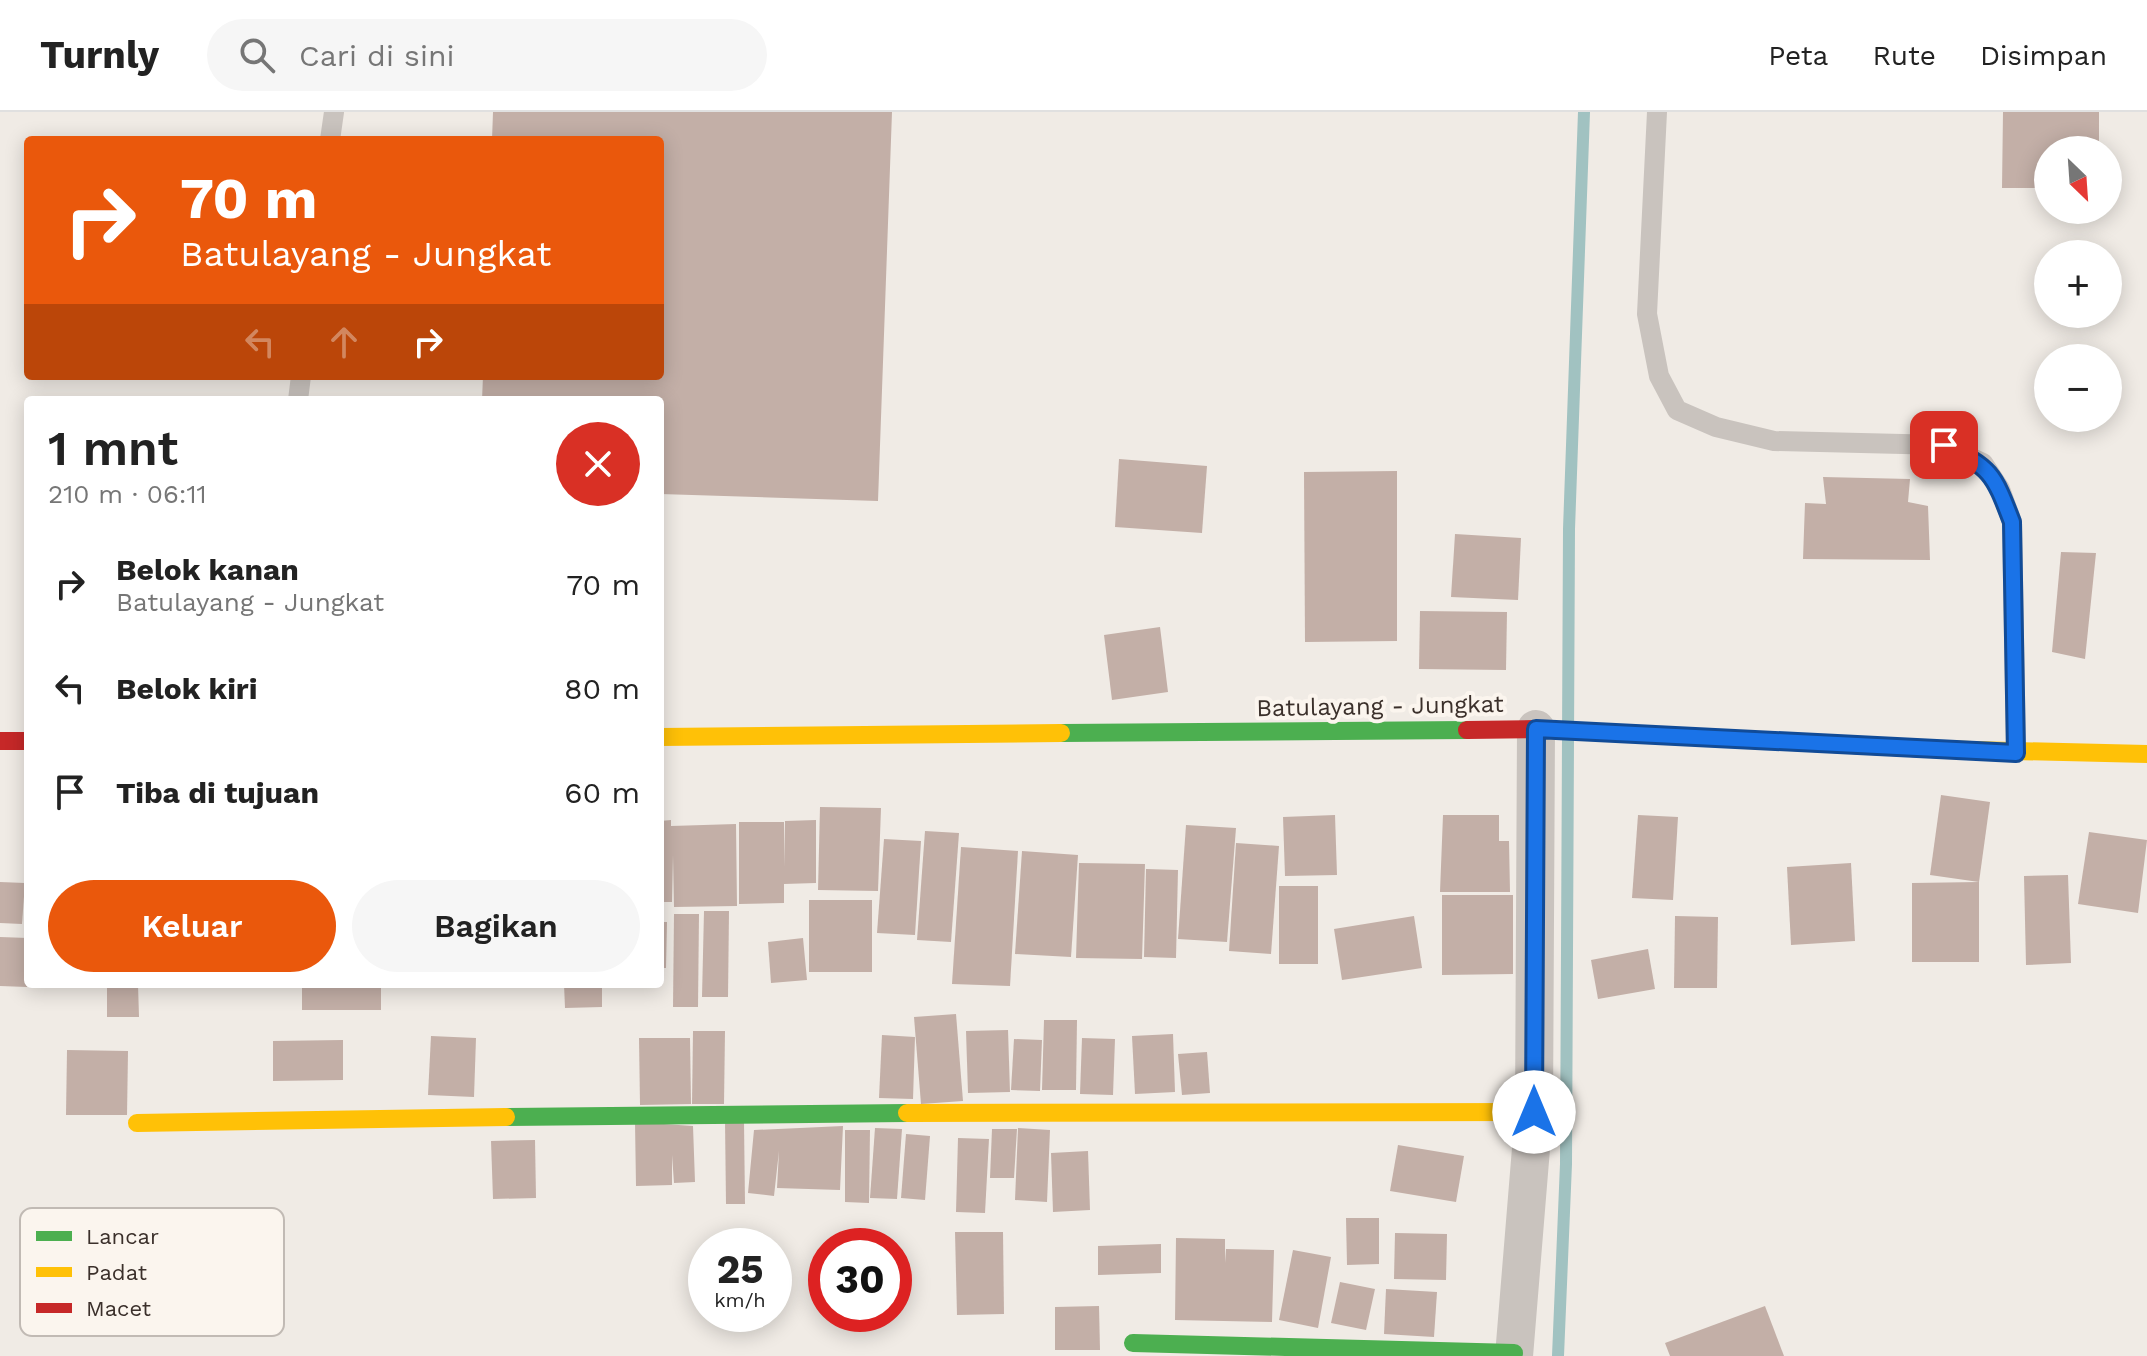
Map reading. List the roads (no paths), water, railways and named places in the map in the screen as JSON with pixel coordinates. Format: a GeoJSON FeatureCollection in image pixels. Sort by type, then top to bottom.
{"type":"FeatureCollection","features":[{"type":"Feature","properties":{"kind":"main road","name":"Batulayang - Jungkat"},"geometry":{"type":"LineString","coordinates":[[664,737],[1545,730],[2016,753],[2147,754]]}},
{"type":"Feature","properties":{"kind":"main road"},"geometry":{"type":"LineString","coordinates":[[0,741],[24,741]]}},
{"type":"Feature","properties":{"kind":"main road"},"geometry":{"type":"LineString","coordinates":[[137,1123],[656,1114],[1534,1112]]}},
{"type":"Feature","properties":{"kind":"main road"},"geometry":{"type":"LineString","coordinates":[[1133,1343],[1514,1355]]}},
{"type":"Feature","properties":{"kind":"street"},"geometry":{"type":"LineString","coordinates":[[1514,1355],[1534,1112],[1545,730]]}},
{"type":"Feature","properties":{"kind":"lane"},"geometry":{"type":"LineString","coordinates":[[331,136],[334,112]]}},
{"type":"Feature","properties":{"kind":"lane"},"geometry":{"type":"LineString","coordinates":[[1657,112],[1647,314],[1659,376],[1677,410],[1716,427],[1774,441],[1944,445],[1983,463],[2000,489],[2012,522],[2016,753]]}},
{"type":"Feature","properties":{"kind":"waterway"},"geometry":{"type":"LineString","coordinates":[[1558,1356],[1566,1164],[1569,529],[1584,112]]}}]}
